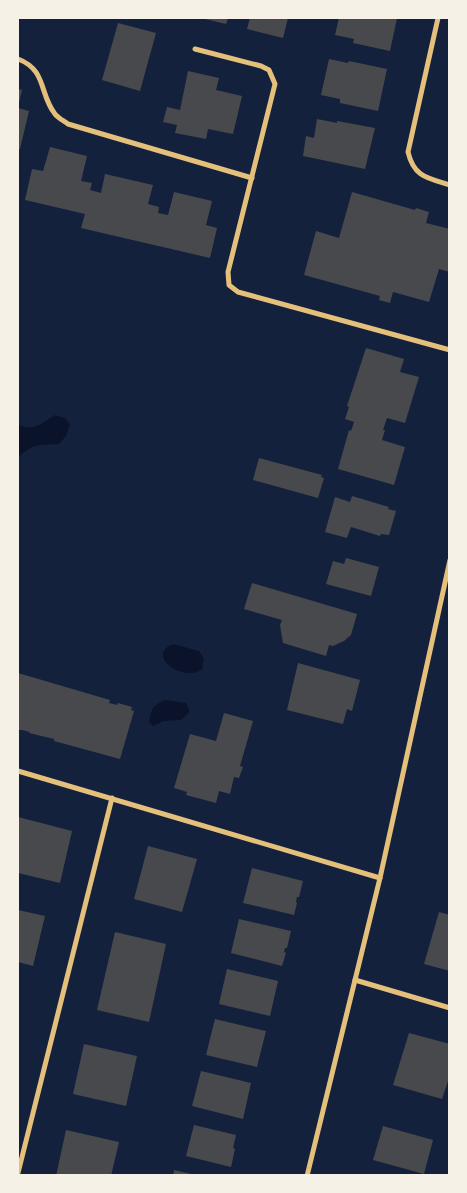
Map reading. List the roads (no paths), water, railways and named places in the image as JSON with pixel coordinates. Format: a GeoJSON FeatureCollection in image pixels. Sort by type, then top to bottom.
{"type":"FeatureCollection","features":[{"type":"Feature","properties":{"kind":"street"},"geometry":{"type":"LineString","coordinates":[[438,18],[408,152],[411,165],[420,174],[450,185]]}},
{"type":"Feature","properties":{"kind":"street"},"geometry":{"type":"LineString","coordinates":[[196,49],[261,66],[269,70],[275,84],[228,272],[228,285],[233,290],[450,350]]}},
{"type":"Feature","properties":{"kind":"street"},"geometry":{"type":"LineString","coordinates":[[18,59],[32,66],[39,76],[49,104],[56,115],[68,124],[252,178]]}},
{"type":"Feature","properties":{"kind":"street"},"geometry":{"type":"LineString","coordinates":[[307,1176],[380,878],[450,560]]}},
{"type":"Feature","properties":{"kind":"street"},"geometry":{"type":"LineString","coordinates":[[18,771],[380,878]]}},
{"type":"Feature","properties":{"kind":"street"},"geometry":{"type":"LineString","coordinates":[[18,1173],[112,798]]}},
{"type":"Feature","properties":{"kind":"street"},"geometry":{"type":"LineString","coordinates":[[355,980],[450,1008]]}},
{"type":"Feature","properties":{"kind":"water"},"geometry":{"type":"Polygon","coordinates":[[[55,415],[65,418],[70,424],[66,436],[59,444],[37,446],[18,457],[18,424],[29,428],[41,424],[55,415]]]}},
{"type":"Feature","properties":{"kind":"water"},"geometry":{"type":"Polygon","coordinates":[[[173,644],[199,651],[204,659],[202,669],[194,673],[186,673],[177,671],[170,666],[165,661],[163,655],[165,649],[173,644]]]}},
{"type":"Feature","properties":{"kind":"water"},"geometry":{"type":"Polygon","coordinates":[[[165,700],[186,703],[189,713],[181,720],[164,721],[153,726],[149,722],[152,711],[157,704],[165,700]]]}}]}
